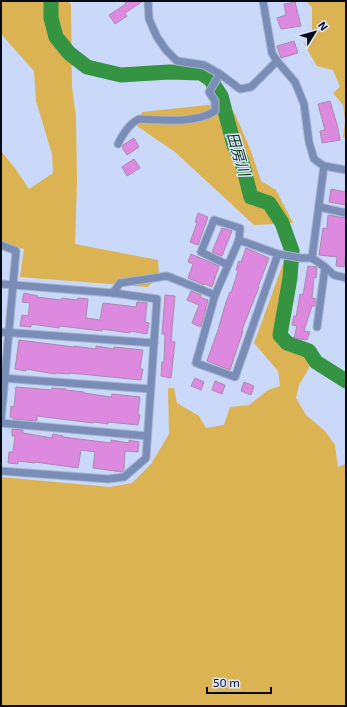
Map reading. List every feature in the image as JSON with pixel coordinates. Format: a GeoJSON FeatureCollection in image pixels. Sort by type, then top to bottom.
{"type":"FeatureCollection","features":[{"type":"Feature","properties":{"kind":"street"},"geometry":{"type":"LineString","coordinates":[[148,1],[149,19],[157,37],[166,50],[177,61],[204,65],[240,89],[251,87],[277,61]]}},
{"type":"Feature","properties":{"kind":"street"},"geometry":{"type":"LineString","coordinates":[[263,1],[272,53],[295,82],[304,104],[309,142],[314,159],[324,166],[346,170]]}},
{"type":"Feature","properties":{"kind":"street"},"geometry":{"type":"LineString","coordinates":[[118,144],[122,136],[135,121],[139,119],[178,120],[209,115],[215,111],[215,101],[209,92],[210,88],[219,76]]}},
{"type":"Feature","properties":{"kind":"street"},"geometry":{"type":"LineString","coordinates":[[312,258],[324,166]]}},
{"type":"Feature","properties":{"kind":"street"},"geometry":{"type":"LineString","coordinates":[[319,207],[346,213]]}},
{"type":"Feature","properties":{"kind":"street"},"geometry":{"type":"LineString","coordinates":[[228,265],[201,252],[214,220],[240,228],[239,240],[215,295],[196,363],[235,377],[281,254]]}},
{"type":"Feature","properties":{"kind":"street"},"geometry":{"type":"LineString","coordinates":[[239,240],[281,254],[301,258],[312,258],[326,267],[334,275],[346,278]]}},
{"type":"Feature","properties":{"kind":"street"},"geometry":{"type":"LineString","coordinates":[[1,245],[16,251],[9,333],[3,378],[1,422],[147,436]]}},
{"type":"Feature","properties":{"kind":"street"},"geometry":{"type":"LineString","coordinates":[[317,327],[326,267]]}},
{"type":"Feature","properties":{"kind":"street"},"geometry":{"type":"LineString","coordinates":[[113,293],[120,283],[167,276],[215,295]]}},
{"type":"Feature","properties":{"kind":"street"},"geometry":{"type":"LineString","coordinates":[[1,284],[113,293],[157,299],[146,458],[124,477],[108,479],[1,471]]}},
{"type":"Feature","properties":{"kind":"street"},"geometry":{"type":"LineString","coordinates":[[1,332],[154,343]]}},
{"type":"Feature","properties":{"kind":"street"},"geometry":{"type":"LineString","coordinates":[[3,378],[150,390]]}},
{"type":"Feature","properties":{"kind":"shaded area"},"geometry":{"type":"Polygon","coordinates":[[[1,1],[68,1],[71,5],[72,87],[76,117],[77,182],[75,244],[158,260],[159,278],[147,287],[20,277],[24,249],[1,243],[1,151],[29,189],[53,173],[52,154],[36,101],[34,71],[1,34],[1,1]]]}},
{"type":"Feature","properties":{"kind":"shaded area"},"geometry":{"type":"Polygon","coordinates":[[[306,1],[346,1],[346,137],[343,138],[345,121],[343,105],[333,93],[340,87],[333,70],[317,66],[304,44],[312,34],[312,7],[306,1]]]}},
{"type":"Feature","properties":{"kind":"shaded area"},"geometry":{"type":"Polygon","coordinates":[[[208,105],[235,114],[251,151],[261,181],[276,190],[293,223],[254,225],[175,152],[137,126],[142,112],[208,105]]]}},
{"type":"Feature","properties":{"kind":"shaded area"},"geometry":{"type":"Polygon","coordinates":[[[284,261],[296,269],[279,334],[282,345],[308,358],[309,368],[299,385],[296,398],[306,415],[325,431],[335,445],[338,467],[346,464],[346,706],[1,706],[1,477],[110,487],[132,483],[151,464],[169,434],[168,388],[174,388],[177,403],[199,416],[206,428],[224,425],[230,407],[249,405],[268,390],[280,386],[278,371],[254,343],[284,261]]]}},
{"type":"Feature","properties":{"kind":"building"},"geometry":{"type":"Polygon","coordinates":[[[124,1],[143,1],[125,13],[127,16],[115,24],[109,15],[126,4],[124,1]]]}},
{"type":"Feature","properties":{"kind":"building"},"geometry":{"type":"Polygon","coordinates":[[[295,2],[301,26],[281,29],[277,18],[286,15],[284,4],[295,2]]]}},
{"type":"Feature","properties":{"kind":"building"},"geometry":{"type":"Polygon","coordinates":[[[294,41],[298,53],[281,58],[277,46],[294,41]]]}},
{"type":"Feature","properties":{"kind":"building"},"geometry":{"type":"Polygon","coordinates":[[[330,101],[340,140],[322,143],[320,131],[325,130],[318,104],[330,101]]]}},
{"type":"Feature","properties":{"kind":"building"},"geometry":{"type":"Polygon","coordinates":[[[134,138],[139,147],[127,155],[122,147],[134,138]]]}},
{"type":"Feature","properties":{"kind":"building"},"geometry":{"type":"Polygon","coordinates":[[[134,159],[140,168],[127,176],[122,167],[134,159]]]}},
{"type":"Feature","properties":{"kind":"building"},"geometry":{"type":"Polygon","coordinates":[[[331,189],[346,192],[346,205],[329,202],[331,189]]]}},
{"type":"Feature","properties":{"kind":"building"},"geometry":{"type":"Polygon","coordinates":[[[198,213],[208,217],[198,245],[190,242],[197,223],[195,222],[198,213]]]}},
{"type":"Feature","properties":{"kind":"building"},"geometry":{"type":"Polygon","coordinates":[[[328,215],[346,218],[346,254],[344,267],[336,266],[337,257],[319,255],[323,228],[327,229],[328,215]]]}},
{"type":"Feature","properties":{"kind":"building"},"geometry":{"type":"Polygon","coordinates":[[[222,228],[232,231],[222,256],[212,252],[222,228]]]}},
{"type":"Feature","properties":{"kind":"building"},"geometry":{"type":"Polygon","coordinates":[[[246,248],[269,258],[242,330],[243,331],[230,370],[207,361],[226,302],[230,292],[231,293],[238,271],[236,270],[239,261],[241,262],[246,248]]]}},
{"type":"Feature","properties":{"kind":"building"},"geometry":{"type":"Polygon","coordinates":[[[191,254],[219,266],[212,287],[188,278],[193,264],[188,262],[191,254]]]}},
{"type":"Feature","properties":{"kind":"building"},"geometry":{"type":"Polygon","coordinates":[[[308,266],[317,267],[316,278],[314,277],[312,298],[316,299],[315,306],[312,306],[304,331],[310,332],[307,340],[294,338],[297,326],[292,325],[294,316],[296,317],[300,294],[303,295],[308,266]]]}},
{"type":"Feature","properties":{"kind":"building"},"geometry":{"type":"Polygon","coordinates":[[[191,291],[208,300],[201,327],[192,323],[199,305],[187,300],[191,291]]]}},
{"type":"Feature","properties":{"kind":"building"},"geometry":{"type":"Polygon","coordinates":[[[24,293],[38,296],[37,297],[61,300],[62,298],[77,300],[78,298],[88,299],[86,318],[100,320],[103,303],[136,307],[137,302],[147,303],[145,322],[149,323],[147,334],[130,331],[130,333],[60,326],[59,328],[31,324],[31,327],[20,326],[22,315],[28,316],[30,303],[22,302],[24,293]]]}},
{"type":"Feature","properties":{"kind":"building"},"geometry":{"type":"Polygon","coordinates":[[[165,295],[175,296],[171,341],[175,342],[171,378],[161,376],[162,362],[164,362],[165,334],[162,334],[165,295]]]}},
{"type":"Feature","properties":{"kind":"building"},"geometry":{"type":"Polygon","coordinates":[[[19,340],[96,349],[96,346],[114,349],[114,347],[143,350],[140,369],[143,369],[141,380],[70,373],[55,374],[26,369],[26,371],[15,369],[19,340]]]}},
{"type":"Feature","properties":{"kind":"building"},"geometry":{"type":"Polygon","coordinates":[[[195,378],[204,382],[201,390],[191,386],[195,378]]]}},
{"type":"Feature","properties":{"kind":"building"},"geometry":{"type":"Polygon","coordinates":[[[215,381],[225,385],[222,394],[212,390],[215,381]]]}},
{"type":"Feature","properties":{"kind":"building"},"geometry":{"type":"Polygon","coordinates":[[[244,382],[254,386],[251,395],[241,391],[244,382]]]}},
{"type":"Feature","properties":{"kind":"building"},"geometry":{"type":"Polygon","coordinates":[[[16,387],[52,390],[52,388],[66,389],[111,397],[112,394],[140,397],[138,414],[140,415],[138,425],[108,422],[108,424],[93,423],[37,416],[37,421],[13,419],[10,417],[11,406],[14,407],[16,387]]]}},
{"type":"Feature","properties":{"kind":"building"},"geometry":{"type":"Polygon","coordinates":[[[12,429],[23,430],[23,433],[52,438],[53,434],[63,437],[111,443],[111,440],[129,443],[129,440],[139,442],[138,452],[125,451],[124,470],[122,472],[93,468],[95,452],[81,450],[78,468],[35,462],[18,461],[18,464],[8,463],[9,452],[13,452],[15,436],[12,436],[12,429]]]}},
{"type":"Feature","properties":{"kind":"waterway","name":"田房川"},"geometry":{"type":"LineString","coordinates":[[51,1],[51,18],[56,37],[69,53],[87,67],[121,75],[169,72],[201,73],[210,79],[221,96],[234,145],[241,159],[251,197],[269,203],[282,223],[292,251],[290,278],[280,335],[287,343],[309,351],[316,362],[346,381]]}}]}
